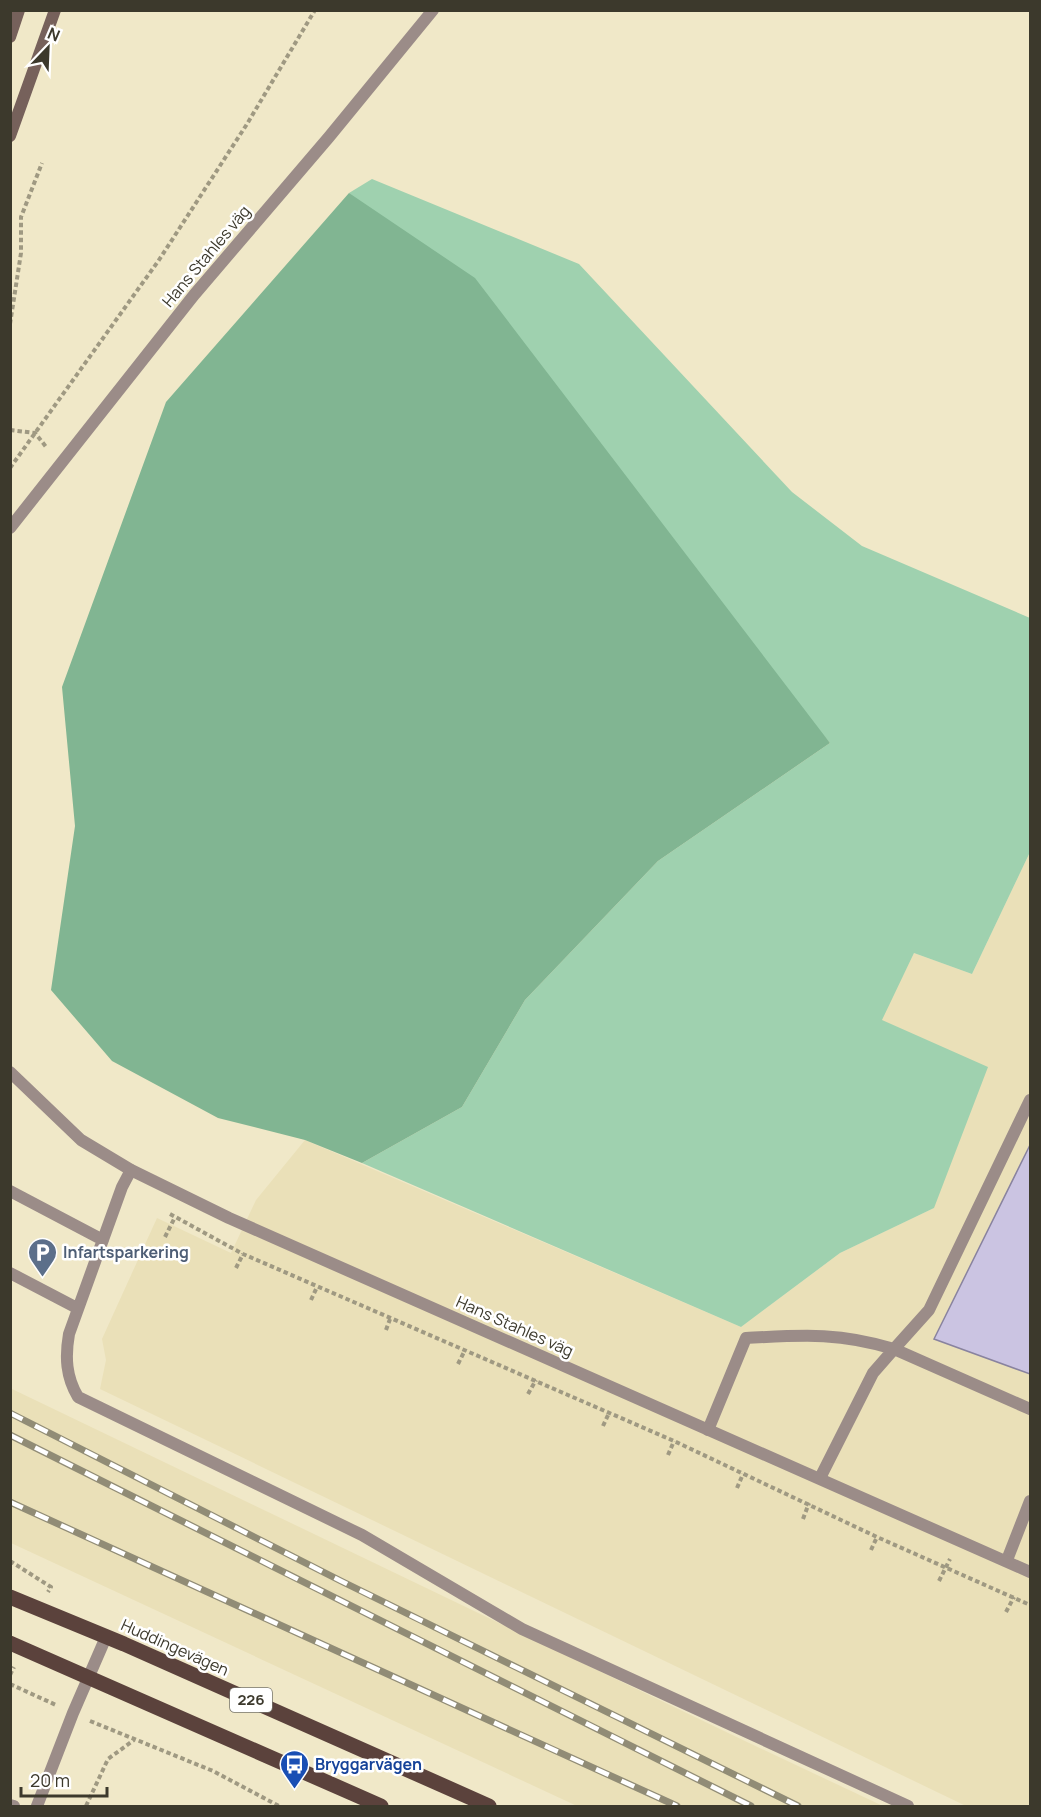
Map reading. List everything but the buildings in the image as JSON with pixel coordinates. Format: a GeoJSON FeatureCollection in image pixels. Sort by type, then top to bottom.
{"type":"FeatureCollection","features":[{"type":"Feature","properties":{"kind":"main road"},"geometry":{"type":"LineString","coordinates":[[10,37],[19,10]]}},
{"type":"Feature","properties":{"kind":"main road"},"geometry":{"type":"LineString","coordinates":[[10,135],[55,10]]}},
{"type":"Feature","properties":{"kind":"main road","name":"Huddingevägen"},"geometry":{"type":"LineString","coordinates":[[10,1597],[489,1806]]}},
{"type":"Feature","properties":{"kind":"main road"},"geometry":{"type":"LineString","coordinates":[[10,1643],[381,1806]]}},
{"type":"Feature","properties":{"kind":"street","name":"Hans Stahles väg"},"geometry":{"type":"LineString","coordinates":[[10,528],[59,463],[194,295],[329,137],[433,10]]}},
{"type":"Feature","properties":{"kind":"street","name":"Hans Stahles väg"},"geometry":{"type":"LineString","coordinates":[[10,1072],[81,1140],[131,1170],[229,1218],[1030,1572]]}},
{"type":"Feature","properties":{"kind":"street"},"geometry":{"type":"LineString","coordinates":[[820,1478],[873,1373],[929,1310],[1030,1100]]}},
{"type":"Feature","properties":{"kind":"street"},"geometry":{"type":"LineString","coordinates":[[131,1170],[122,1187],[76,1308],[69,1334],[67,1362],[71,1386],[78,1397],[87,1404],[362,1535],[522,1629],[908,1806]]}},
{"type":"Feature","properties":{"kind":"street"},"geometry":{"type":"LineString","coordinates":[[10,1191],[103,1240]]}},
{"type":"Feature","properties":{"kind":"street"},"geometry":{"type":"LineString","coordinates":[[10,1273],[76,1308]]}},
{"type":"Feature","properties":{"kind":"street"},"geometry":{"type":"LineString","coordinates":[[708,1430],[746,1338],[825,1334],[870,1341],[894,1349],[1030,1409]]}},
{"type":"Feature","properties":{"kind":"street"},"geometry":{"type":"LineString","coordinates":[[1007,1560],[1030,1501]]}},
{"type":"Feature","properties":{"kind":"street"},"geometry":{"type":"LineString","coordinates":[[37,1806],[73,1713],[106,1637]]}},
{"type":"Feature","properties":{"kind":"path"},"geometry":{"type":"LineString","coordinates":[[10,468],[159,260],[247,124],[315,10]]}},
{"type":"Feature","properties":{"kind":"path"},"geometry":{"type":"LineString","coordinates":[[10,324],[20,270],[21,217],[42,162]]}},
{"type":"Feature","properties":{"kind":"path"},"geometry":{"type":"LineString","coordinates":[[10,430],[35,433],[59,463]]}},
{"type":"Feature","properties":{"kind":"path"},"geometry":{"type":"LineString","coordinates":[[167,1213],[243,1254],[674,1441],[878,1537],[1030,1605]]}},
{"type":"Feature","properties":{"kind":"path"},"geometry":{"type":"LineString","coordinates":[[165,1237],[175,1217]]}},
{"type":"Feature","properties":{"kind":"path"},"geometry":{"type":"LineString","coordinates":[[236,1269],[243,1254]]}},
{"type":"Feature","properties":{"kind":"path"},"geometry":{"type":"LineString","coordinates":[[311,1300],[317,1287]]}},
{"type":"Feature","properties":{"kind":"path"},"geometry":{"type":"LineString","coordinates":[[386,1330],[390,1319]]}},
{"type":"Feature","properties":{"kind":"path"},"geometry":{"type":"LineString","coordinates":[[458,1364],[465,1350]]}},
{"type":"Feature","properties":{"kind":"path"},"geometry":{"type":"LineString","coordinates":[[528,1394],[536,1380]]}},
{"type":"Feature","properties":{"kind":"path"},"geometry":{"type":"LineString","coordinates":[[603,1426],[609,1413]]}},
{"type":"Feature","properties":{"kind":"path"},"geometry":{"type":"LineString","coordinates":[[668,1455],[674,1441]]}},
{"type":"Feature","properties":{"kind":"path"},"geometry":{"type":"LineString","coordinates":[[737,1488],[742,1473]]}},
{"type":"Feature","properties":{"kind":"path"},"geometry":{"type":"LineString","coordinates":[[870,1550],[878,1537]]}},
{"type":"Feature","properties":{"kind":"path"},"geometry":{"type":"LineString","coordinates":[[1006,1612],[1014,1597]]}},
{"type":"Feature","properties":{"kind":"path"},"geometry":{"type":"LineString","coordinates":[[10,1684],[135,1740],[213,1771],[279,1806]]}},
{"type":"Feature","properties":{"kind":"path"},"geometry":{"type":"LineString","coordinates":[[86,1806],[108,1759],[135,1740]]}},
{"type":"Feature","properties":{"kind":"shaded area"},"geometry":{"type":"Polygon","coordinates":[[[1030,852],[1030,1806],[966,1806],[100,1389],[106,1360],[102,1339],[157,1218],[231,1253],[256,1200],[305,1140],[741,1327],[840,1253],[934,1208],[881,1020],[914,953],[972,974],[1030,852]]]}},
{"type":"Feature","properties":{"kind":"shaded area"},"geometry":{"type":"Polygon","coordinates":[[[10,1388],[883,1806],[577,1806],[11,1543],[10,1388]]]}},
{"type":"Feature","properties":{"kind":"green space"},"geometry":{"type":"Polygon","coordinates":[[[372,179],[579,264],[792,492],[862,546],[1030,618],[1030,852],[972,974],[914,953],[882,1020],[988,1067],[934,1208],[840,1253],[741,1327],[362,1163],[462,1107],[525,1000],[658,861],[830,743],[349,193],[372,179]]]}},
{"type":"Feature","properties":{"kind":"green space"},"geometry":{"type":"Polygon","coordinates":[[[349,193],[475,278],[830,743],[658,861],[525,1000],[462,1107],[362,1163],[305,1140],[218,1118],[112,1061],[51,990],[75,826],[62,687],[166,402],[349,193]]]}},
{"type":"Feature","properties":{"kind":"railway"},"geometry":{"type":"LineString","coordinates":[[10,1413],[341,1581],[798,1806]]}},
{"type":"Feature","properties":{"kind":"railway"},"geometry":{"type":"LineString","coordinates":[[10,1435],[751,1806]]}},
{"type":"Feature","properties":{"kind":"railway"},"geometry":{"type":"LineString","coordinates":[[10,1502],[677,1806]]}},
{"type":"Feature","properties":{"kind":"place","name":"Infartsparkering"},"geometry":{"type":"Point","coordinates":[42,1278]}},
{"type":"Feature","properties":{"kind":"place","name":"Bryggarvägen"},"geometry":{"type":"Point","coordinates":[294,1790]}}]}
